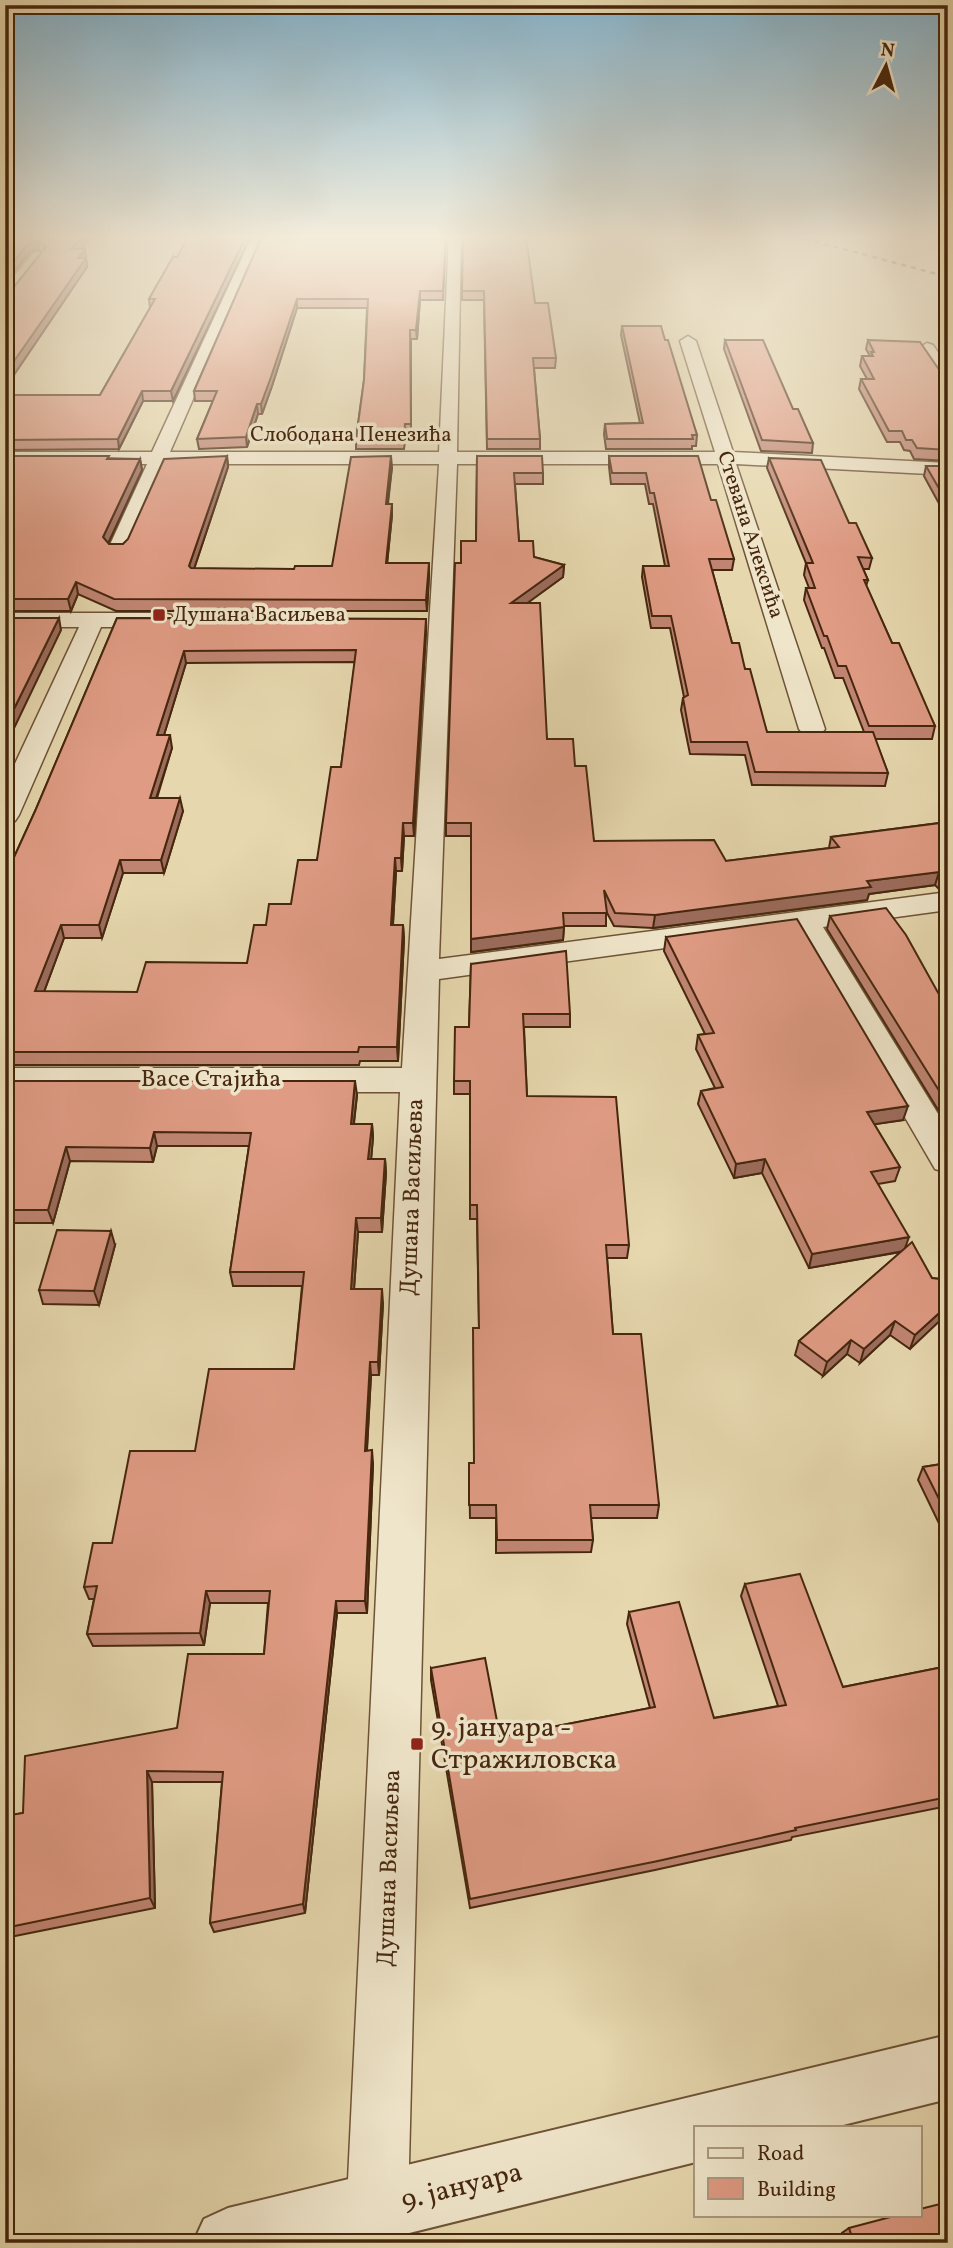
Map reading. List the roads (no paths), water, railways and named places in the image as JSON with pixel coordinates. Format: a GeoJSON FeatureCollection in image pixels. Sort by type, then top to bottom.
{"type":"FeatureCollection","features":[{"type":"Feature","properties":{"kind":"street"},"geometry":{"type":"LineString","coordinates":[[118,549],[211,341]]}},
{"type":"Feature","properties":{"kind":"street","name":"Душана Васиљева"},"geometry":{"type":"LineString","coordinates":[[377,2225],[424,971],[426,621],[448,459],[452,341]]}},
{"type":"Feature","properties":{"kind":"street","name":"Стевана Алексића"},"geometry":{"type":"LineString","coordinates":[[688,341],[812,729]]}},
{"type":"Feature","properties":{"kind":"street"},"geometry":{"type":"LineString","coordinates":[[928,348],[948,379]]}},
{"type":"Feature","properties":{"kind":"street","name":"Слободана Пенезића"},"geometry":{"type":"LineString","coordinates":[[5,458],[726,458],[851,461],[948,469]]}},
{"type":"Feature","properties":{"kind":"street"},"geometry":{"type":"LineString","coordinates":[[5,620],[190,620]]}},
{"type":"Feature","properties":{"kind":"street"},"geometry":{"type":"LineString","coordinates":[[5,815],[93,620]]}},
{"type":"Feature","properties":{"kind":"street"},"geometry":{"type":"LineString","coordinates":[[424,971],[948,901]]}},
{"type":"Feature","properties":{"kind":"street"},"geometry":{"type":"LineString","coordinates":[[805,920],[948,1160]]}},
{"type":"Feature","properties":{"kind":"street","name":"Васе Стајића"},"geometry":{"type":"LineString","coordinates":[[5,1080],[418,1080]]}},
{"type":"Feature","properties":{"kind":"street"},"geometry":{"type":"LineString","coordinates":[[707,2126],[948,2067]]}},
{"type":"Feature","properties":{"kind":"street","name":"9. јануара"},"geometry":{"type":"LineString","coordinates":[[228,2243],[377,2225],[694,2130]]}},
{"type":"Feature","properties":{"kind":"place","name":"Душана Васиљева"},"geometry":{"type":"Point","coordinates":[159,615]}},
{"type":"Feature","properties":{"kind":"place","name":"9. јануара - Стражиловска"},"geometry":{"type":"Point","coordinates":[417,1744]}}]}
